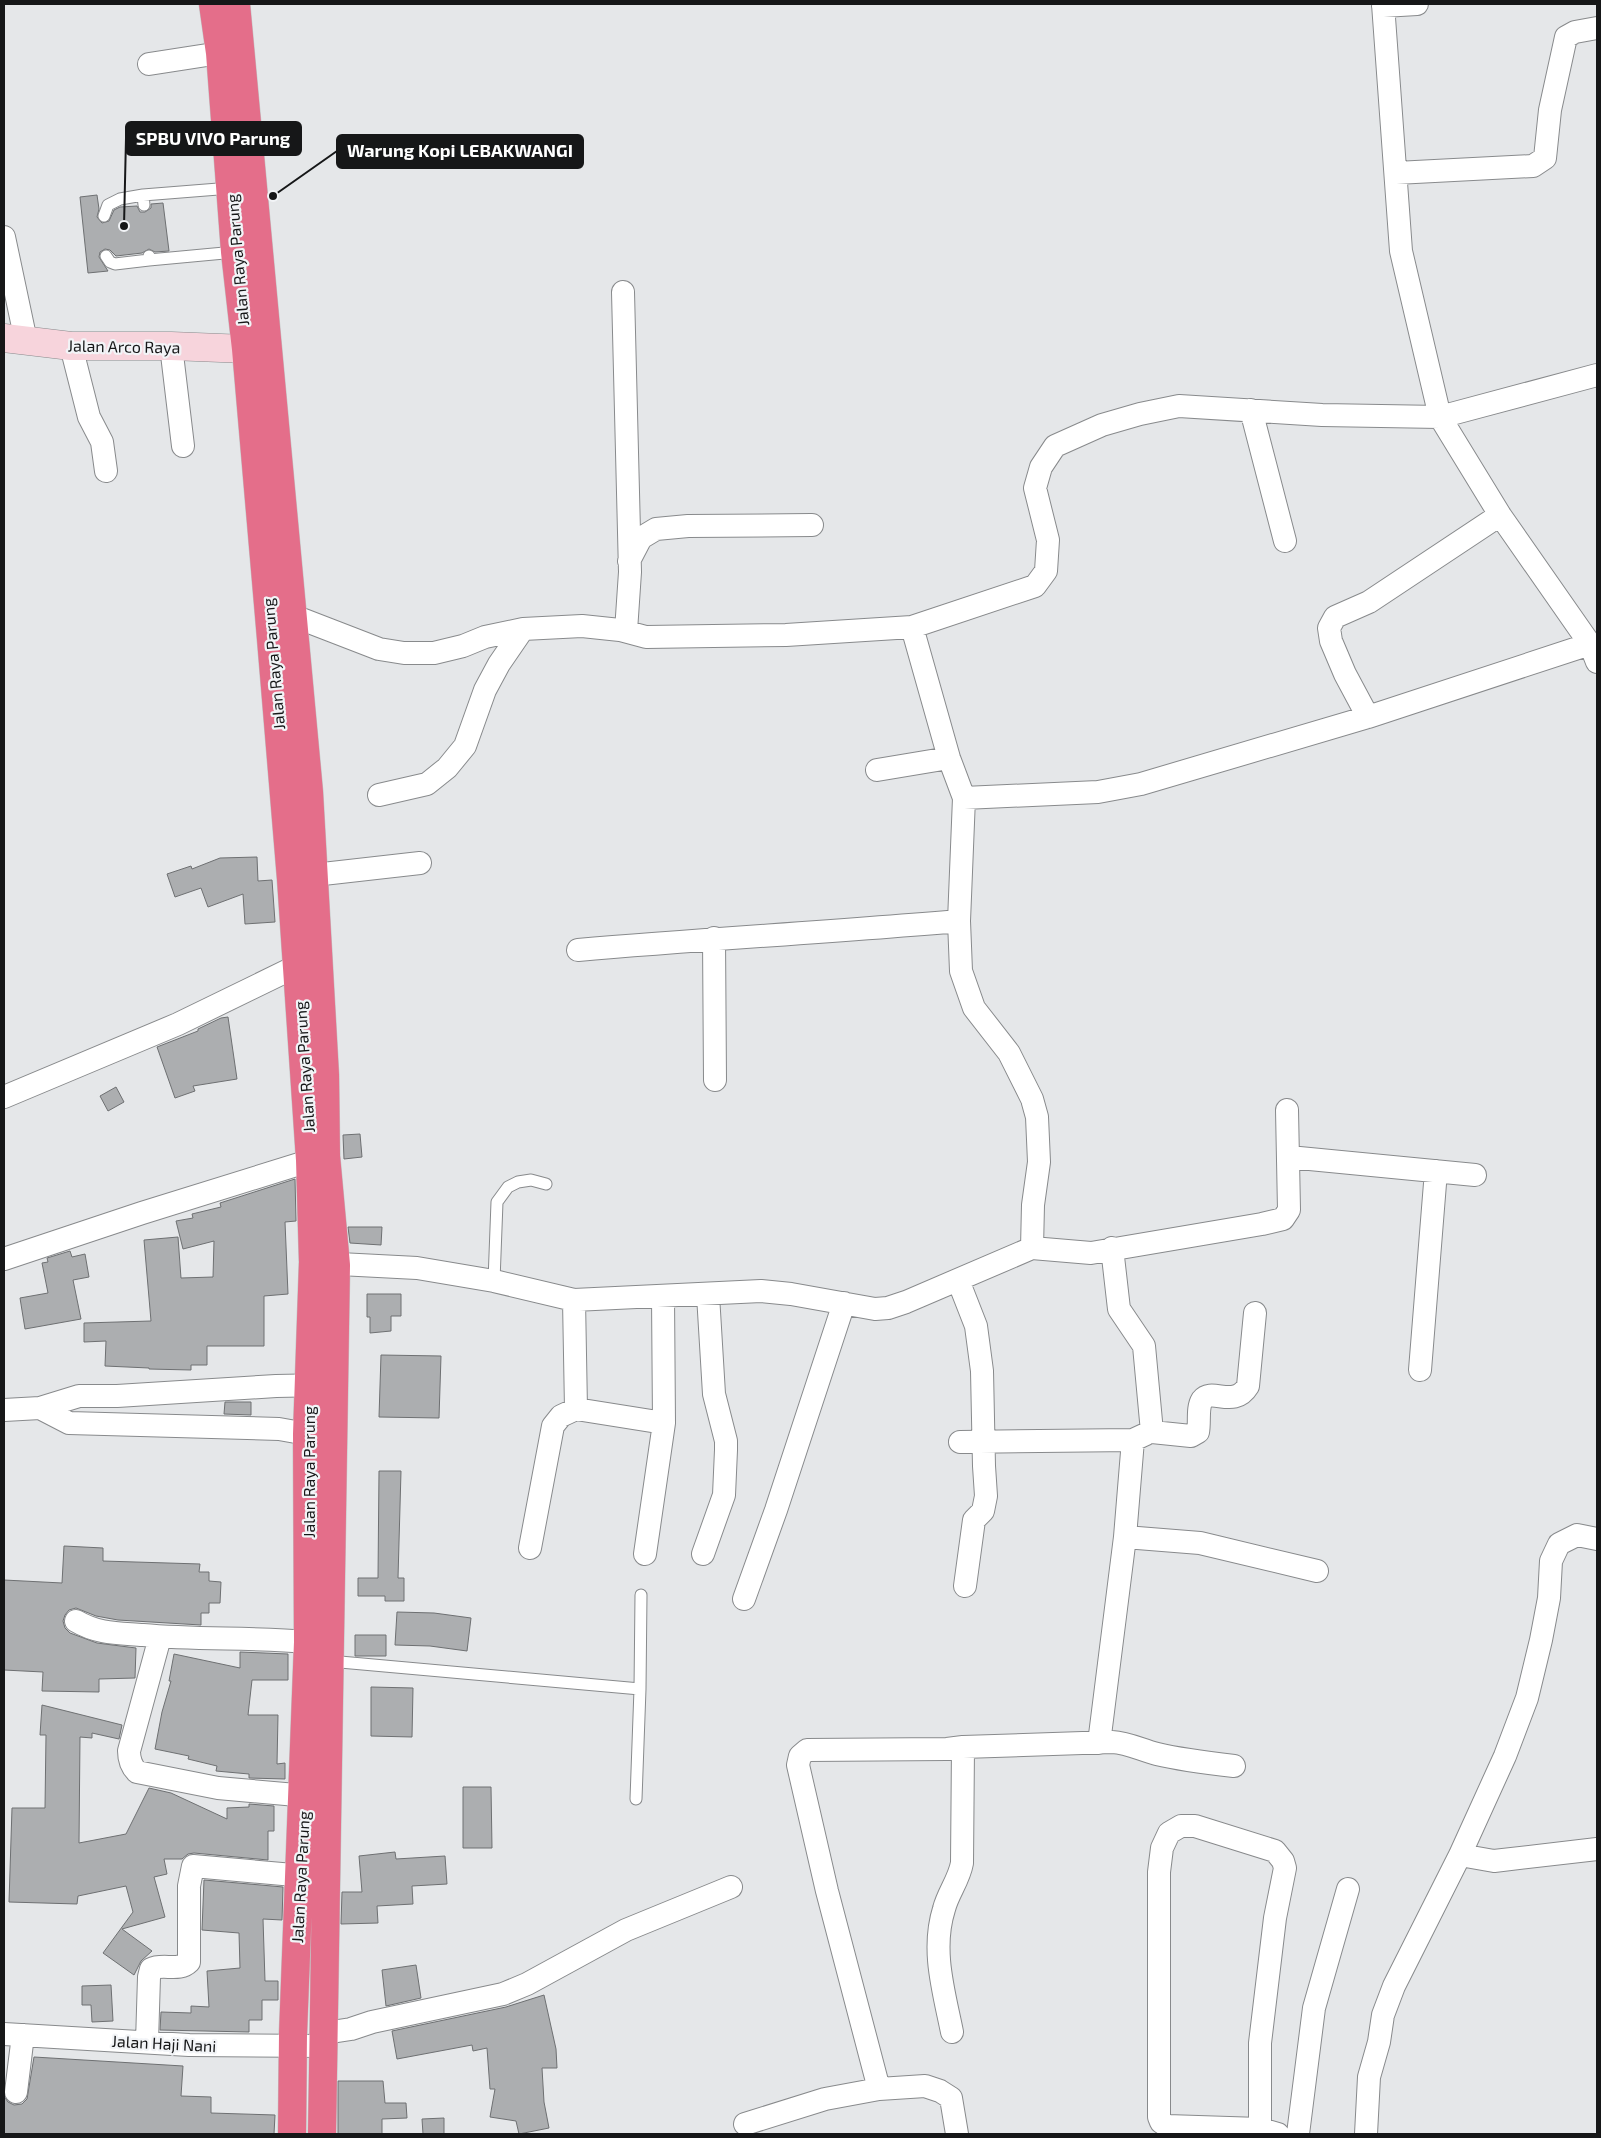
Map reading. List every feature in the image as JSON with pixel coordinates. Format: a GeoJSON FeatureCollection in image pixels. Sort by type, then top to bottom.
{"type":"FeatureCollection","features":[{"type":"Feature","properties":{"kind":"highway","name":"Jalan Raya Parung"},"geometry":{"type":"LineString","coordinates":[[213,4],[220,53],[235,252],[296,794],[314,875],[325,1075],[318,1158]]}},
{"type":"Feature","properties":{"kind":"highway","name":"Jalan Raya Parung"},"geometry":{"type":"LineString","coordinates":[[236,4],[271,369],[291,616],[296,794],[297,966],[318,1158],[324,1264],[316,1655],[316,1797],[327,1878],[322,2134]]}},
{"type":"Feature","properties":{"kind":"highway","name":"Jalan Raya Parung"},"geometry":{"type":"LineString","coordinates":[[292,2134],[299,1876],[316,1797]]}},
{"type":"Feature","properties":{"kind":"main road","name":"Jalan Arco Raya"},"geometry":{"type":"LineString","coordinates":[[15,339],[71,346],[171,346],[246,349]]}},
{"type":"Feature","properties":{"kind":"street"},"geometry":{"type":"LineString","coordinates":[[964,798],[1098,792],[1142,784],[1593,653],[1500,515],[1440,417],[1401,251],[1383,5],[1417,4]]}},
{"type":"Feature","properties":{"kind":"street"},"geometry":{"type":"LineString","coordinates":[[1396,173],[1533,166],[1540,162],[1545,158],[1550,110],[1566,37],[1574,32],[1597,28]]}},
{"type":"Feature","properties":{"kind":"street"},"geometry":{"type":"LineString","coordinates":[[148,64],[220,53]]}},
{"type":"Feature","properties":{"kind":"street"},"geometry":{"type":"LineString","coordinates":[[4,237],[15,339]]}},
{"type":"Feature","properties":{"kind":"street"},"geometry":{"type":"LineString","coordinates":[[623,292],[629,561],[626,632]]}},
{"type":"Feature","properties":{"kind":"street"},"geometry":{"type":"LineString","coordinates":[[71,346],[89,417],[102,442],[106,471]]}},
{"type":"Feature","properties":{"kind":"street"},"geometry":{"type":"LineString","coordinates":[[171,346],[183,446]]}},
{"type":"Feature","properties":{"kind":"street"},"geometry":{"type":"LineString","coordinates":[[291,616],[378,649],[404,653],[434,653],[463,646],[485,637],[522,629],[582,626],[626,632],[646,637],[786,635],[912,627],[1035,586],[1046,571],[1048,540],[1035,488],[1041,467],[1055,446],[1102,425],[1179,406],[1322,415],[1440,417],[1597,375]]}},
{"type":"Feature","properties":{"kind":"street"},"geometry":{"type":"LineString","coordinates":[[1250,410],[1285,541]]}},
{"type":"Feature","properties":{"kind":"street"},"geometry":{"type":"LineString","coordinates":[[1368,717],[1345,674],[1331,641],[1329,628],[1335,617],[1369,602],[1500,515]]}},
{"type":"Feature","properties":{"kind":"street"},"geometry":{"type":"LineString","coordinates":[[629,561],[641,538],[656,528],[812,525]]}},
{"type":"Feature","properties":{"kind":"street"},"geometry":{"type":"LineString","coordinates":[[912,627],[949,758],[964,798],[959,921],[962,971],[974,1008],[1009,1053],[1032,1099],[1037,1117],[1039,1162],[1033,1204],[1032,1248]]}},
{"type":"Feature","properties":{"kind":"street"},"geometry":{"type":"LineString","coordinates":[[379,795],[427,784],[447,768],[465,746],[485,690],[499,664],[522,629]]}},
{"type":"Feature","properties":{"kind":"street"},"geometry":{"type":"LineString","coordinates":[[877,770],[949,758]]}},
{"type":"Feature","properties":{"kind":"street"},"geometry":{"type":"LineString","coordinates":[[314,875],[420,862]]}},
{"type":"Feature","properties":{"kind":"street"},"geometry":{"type":"LineString","coordinates":[[578,950],[714,938],[841,932],[959,921]]}},
{"type":"Feature","properties":{"kind":"street"},"geometry":{"type":"LineString","coordinates":[[714,938],[715,1080]]}},
{"type":"Feature","properties":{"kind":"street"},"geometry":{"type":"LineString","coordinates":[[4,1097],[178,1024],[297,966]]}},
{"type":"Feature","properties":{"kind":"street"},"geometry":{"type":"LineString","coordinates":[[324,1264],[417,1268],[494,1281],[574,1300],[761,1292],[875,1309],[888,1308],[1032,1248],[1091,1253],[1283,1219],[1289,1210],[1287,1110]]}},
{"type":"Feature","properties":{"kind":"street"},"geometry":{"type":"LineString","coordinates":[[1289,1157],[1474,1175]]}},
{"type":"Feature","properties":{"kind":"street"},"geometry":{"type":"LineString","coordinates":[[4,1259],[318,1158]]}},
{"type":"Feature","properties":{"kind":"street"},"geometry":{"type":"LineString","coordinates":[[1420,1370],[1436,1171]]}},
{"type":"Feature","properties":{"kind":"street"},"geometry":{"type":"LineString","coordinates":[[1099,1743],[1125,1537],[1142,1436],[1144,1346],[1119,1309],[1112,1248]]}},
{"type":"Feature","properties":{"kind":"street"},"geometry":{"type":"LineString","coordinates":[[958,1280],[976,1326],[982,1371],[986,1496],[983,1511],[974,1520],[965,1586]]}},
{"type":"Feature","properties":{"kind":"street"},"geometry":{"type":"LineString","coordinates":[[703,1554],[724,1494],[726,1450],[726,1440],[714,1394],[708,1294]]}},
{"type":"Feature","properties":{"kind":"street"},"geometry":{"type":"LineString","coordinates":[[645,1554],[664,1423],[662,1297]]}},
{"type":"Feature","properties":{"kind":"street"},"geometry":{"type":"LineString","coordinates":[[574,1300],[576,1409]]}},
{"type":"Feature","properties":{"kind":"street"},"geometry":{"type":"LineString","coordinates":[[744,1599],[776,1510],[844,1303]]}},
{"type":"Feature","properties":{"kind":"street"},"geometry":{"type":"LineString","coordinates":[[960,1442],[1191,1436],[1198,1432],[1200,1405],[1203,1399],[1208,1396],[1235,1398],[1243,1395],[1248,1386],[1255,1313]]}},
{"type":"Feature","properties":{"kind":"street"},"geometry":{"type":"LineString","coordinates":[[4,1410],[40,1408],[78,1396],[117,1396],[321,1385]]}},
{"type":"Feature","properties":{"kind":"street"},"geometry":{"type":"LineString","coordinates":[[113,1426],[117,1396]]}},
{"type":"Feature","properties":{"kind":"street"},"geometry":{"type":"LineString","coordinates":[[40,1408],[69,1424],[279,1429],[320,1432]]}},
{"type":"Feature","properties":{"kind":"street"},"geometry":{"type":"LineString","coordinates":[[530,1548],[553,1426],[561,1416],[576,1409],[664,1423]]}},
{"type":"Feature","properties":{"kind":"street"},"geometry":{"type":"LineString","coordinates":[[1366,2134],[1369,2078],[1379,2042],[1383,2015],[1394,1986],[1460,1855],[1505,1756],[1527,1698],[1549,1598],[1551,1561],[1559,1544],[1577,1535],[1597,1539]]}},
{"type":"Feature","properties":{"kind":"street"},"geometry":{"type":"LineString","coordinates":[[1125,1537],[1200,1543],[1317,1572]]}},
{"type":"Feature","properties":{"kind":"street"},"geometry":{"type":"LineString","coordinates":[[76,1622],[100,1632],[316,1655]]}},
{"type":"Feature","properties":{"kind":"street"},"geometry":{"type":"LineString","coordinates":[[160,1637],[129,1751],[132,1767],[137,1772],[218,1788],[316,1797]]}},
{"type":"Feature","properties":{"kind":"street"},"geometry":{"type":"LineString","coordinates":[[879,2089],[826,1891],[798,1765],[800,1756],[807,1750],[947,1749],[1124,1743],[1155,1754],[1183,1760],[1234,1766]]}},
{"type":"Feature","properties":{"kind":"street"},"geometry":{"type":"LineString","coordinates":[[952,2032],[937,1953],[944,1908],[958,1881],[962,1863],[963,1747]]}},
{"type":"Feature","properties":{"kind":"street"},"geometry":{"type":"LineString","coordinates":[[1181,1826],[1195,1826],[1275,1851],[1283,1861],[1285,1868],[1275,1918],[1260,2043],[1278,2133],[1167,2126],[1160,2122],[1159,1872],[1162,1848],[1169,1834],[1181,1826]]}},
{"type":"Feature","properties":{"kind":"street"},"geometry":{"type":"LineString","coordinates":[[1460,1855],[1494,1861],[1597,1849]]}},
{"type":"Feature","properties":{"kind":"street"},"geometry":{"type":"LineString","coordinates":[[147,2042],[149,1977],[151,1969],[157,1966],[182,1967],[189,1962],[189,1886],[193,1866],[327,1878]]}},
{"type":"Feature","properties":{"kind":"street","name":"Jalan Haji Nani"},"geometry":{"type":"LineString","coordinates":[[13,2034],[189,2045],[293,2047],[325,2040],[372,2022],[502,1994],[527,1984],[626,1930],[731,1887]]}},
{"type":"Feature","properties":{"kind":"street"},"geometry":{"type":"LineString","coordinates":[[1278,2133],[1348,1889]]}},
{"type":"Feature","properties":{"kind":"street"},"geometry":{"type":"LineString","coordinates":[[13,2034],[16,2092]]}},
{"type":"Feature","properties":{"kind":"street"},"geometry":{"type":"LineString","coordinates":[[745,2124],[825,2099],[879,2089],[925,2086],[951,2098],[957,2134]]}},
{"type":"Feature","properties":{"kind":"lane"},"geometry":{"type":"LineString","coordinates":[[104,216],[108,205],[120,199],[144,200],[231,188]]}},
{"type":"Feature","properties":{"kind":"lane"},"geometry":{"type":"LineString","coordinates":[[106,256],[110,262],[115,264],[149,258],[235,252]]}},
{"type":"Feature","properties":{"kind":"lane"},"geometry":{"type":"LineString","coordinates":[[494,1281],[497,1202],[508,1187],[518,1182],[531,1180],[546,1184]]}},
{"type":"Feature","properties":{"kind":"lane"},"geometry":{"type":"LineString","coordinates":[[636,1799],[641,1595]]}},
{"type":"Feature","properties":{"kind":"lane"},"geometry":{"type":"LineString","coordinates":[[316,1655],[640,1689]]}},
{"type":"Feature","properties":{"kind":"building"},"geometry":{"type":"Polygon","coordinates":[[[97,195],[99,209],[97,217],[102,223],[109,221],[114,210],[120,207],[137,206],[140,212],[145,212],[151,208],[151,204],[163,203],[169,251],[155,252],[149,249],[142,253],[116,256],[110,250],[105,249],[100,252],[99,257],[108,271],[88,273],[80,197],[97,195]]]}},
{"type":"Feature","properties":{"kind":"building"},"geometry":{"type":"Polygon","coordinates":[[[257,857],[258,881],[272,880],[275,922],[245,924],[243,894],[208,907],[201,888],[175,897],[167,874],[191,866],[192,869],[220,858],[257,857]]]}},
{"type":"Feature","properties":{"kind":"building"},"geometry":{"type":"Polygon","coordinates":[[[228,1017],[237,1079],[193,1086],[195,1091],[175,1098],[157,1047],[198,1031],[198,1029],[221,1018],[228,1017]]]}},
{"type":"Feature","properties":{"kind":"building"},"geometry":{"type":"Polygon","coordinates":[[[116,1087],[124,1102],[108,1111],[100,1096],[116,1087]]]}},
{"type":"Feature","properties":{"kind":"building"},"geometry":{"type":"Polygon","coordinates":[[[360,1134],[362,1157],[344,1159],[343,1135],[360,1134]]]}},
{"type":"Feature","properties":{"kind":"building"},"geometry":{"type":"Polygon","coordinates":[[[295,1179],[296,1221],[285,1222],[288,1294],[264,1296],[264,1346],[207,1346],[207,1365],[191,1365],[191,1370],[105,1366],[106,1341],[84,1342],[84,1323],[151,1321],[144,1240],[178,1237],[181,1278],[213,1277],[214,1241],[183,1249],[176,1221],[193,1218],[192,1214],[221,1207],[220,1203],[295,1179]]]}},
{"type":"Feature","properties":{"kind":"building"},"geometry":{"type":"Polygon","coordinates":[[[348,1227],[382,1227],[381,1245],[350,1243],[348,1227]]]}},
{"type":"Feature","properties":{"kind":"building"},"geometry":{"type":"Polygon","coordinates":[[[70,1251],[72,1257],[85,1254],[89,1277],[73,1280],[81,1319],[25,1329],[20,1298],[48,1293],[42,1263],[48,1262],[47,1258],[70,1251]]]}},
{"type":"Feature","properties":{"kind":"building"},"geometry":{"type":"Polygon","coordinates":[[[367,1294],[401,1294],[401,1316],[391,1316],[391,1331],[370,1333],[370,1317],[367,1317],[367,1294]]]}},
{"type":"Feature","properties":{"kind":"building"},"geometry":{"type":"Polygon","coordinates":[[[381,1355],[441,1356],[439,1418],[379,1417],[381,1355]]]}},
{"type":"Feature","properties":{"kind":"building"},"geometry":{"type":"Polygon","coordinates":[[[225,1402],[251,1402],[251,1415],[224,1414],[225,1402]]]}},
{"type":"Feature","properties":{"kind":"building"},"geometry":{"type":"Polygon","coordinates":[[[379,1471],[401,1471],[398,1578],[404,1578],[404,1601],[385,1601],[385,1596],[358,1596],[358,1578],[378,1578],[379,1471]]]}},
{"type":"Feature","properties":{"kind":"building"},"geometry":{"type":"Polygon","coordinates":[[[64,1546],[103,1548],[103,1561],[200,1564],[199,1572],[209,1572],[209,1581],[221,1582],[220,1603],[209,1603],[209,1613],[201,1613],[201,1625],[118,1620],[96,1616],[76,1608],[69,1610],[63,1621],[65,1628],[70,1633],[97,1643],[136,1648],[135,1678],[99,1679],[99,1692],[42,1691],[43,1672],[4,1670],[4,1580],[62,1583],[64,1546]]]}},
{"type":"Feature","properties":{"kind":"building"},"geometry":{"type":"Polygon","coordinates":[[[397,1612],[434,1613],[471,1618],[467,1651],[430,1646],[395,1645],[397,1612]]]}},
{"type":"Feature","properties":{"kind":"building"},"geometry":{"type":"Polygon","coordinates":[[[355,1635],[386,1635],[386,1656],[355,1656],[355,1635]]]}},
{"type":"Feature","properties":{"kind":"building"},"geometry":{"type":"Polygon","coordinates":[[[240,1652],[288,1654],[288,1680],[252,1680],[248,1715],[278,1715],[277,1764],[285,1763],[285,1779],[249,1778],[249,1774],[216,1771],[217,1766],[188,1759],[189,1756],[155,1749],[162,1712],[171,1681],[169,1681],[174,1654],[240,1668],[240,1652]]]}},
{"type":"Feature","properties":{"kind":"building"},"geometry":{"type":"Polygon","coordinates":[[[371,1687],[413,1688],[412,1737],[371,1736],[371,1687]]]}},
{"type":"Feature","properties":{"kind":"building"},"geometry":{"type":"Polygon","coordinates":[[[42,1705],[122,1725],[119,1739],[92,1733],[92,1738],[80,1737],[79,1843],[126,1834],[149,1788],[171,1793],[227,1819],[227,1808],[249,1807],[249,1804],[274,1806],[274,1831],[268,1831],[268,1860],[194,1853],[188,1854],[182,1859],[164,1859],[167,1874],[154,1877],[165,1917],[122,1929],[152,1951],[141,1961],[134,1975],[103,1953],[133,1912],[126,1886],[78,1896],[77,1904],[9,1902],[12,1808],[45,1808],[46,1735],[40,1735],[42,1705]]]}},
{"type":"Feature","properties":{"kind":"building"},"geometry":{"type":"Polygon","coordinates":[[[463,1787],[491,1787],[492,1848],[463,1848],[463,1787]]]}},
{"type":"Feature","properties":{"kind":"building"},"geometry":{"type":"Polygon","coordinates":[[[395,1852],[396,1859],[445,1856],[447,1884],[412,1886],[413,1904],[377,1906],[378,1923],[341,1924],[342,1892],[362,1892],[359,1856],[395,1852]]]}},
{"type":"Feature","properties":{"kind":"building"},"geometry":{"type":"Polygon","coordinates":[[[204,1880],[283,1887],[282,1920],[263,1919],[265,1981],[278,1981],[278,2000],[262,2000],[262,2020],[249,2020],[249,2032],[160,2030],[161,2012],[191,2013],[191,2006],[209,2007],[207,1971],[240,1968],[239,1933],[202,1930],[204,1880]]]}},
{"type":"Feature","properties":{"kind":"building"},"geometry":{"type":"Polygon","coordinates":[[[416,1965],[421,1998],[386,2006],[382,1970],[416,1965]]]}},
{"type":"Feature","properties":{"kind":"building"},"geometry":{"type":"Polygon","coordinates":[[[111,1985],[113,2021],[92,2022],[91,2005],[82,2005],[82,1986],[111,1985]]]}},
{"type":"Feature","properties":{"kind":"building"},"geometry":{"type":"Polygon","coordinates":[[[544,1995],[556,2049],[557,2068],[542,2068],[544,2102],[549,2128],[519,2134],[516,2121],[490,2117],[495,2089],[490,2089],[487,2048],[473,2051],[472,2045],[397,2059],[392,2031],[506,2007],[544,1995]]]}},
{"type":"Feature","properties":{"kind":"building"},"geometry":{"type":"Polygon","coordinates":[[[34,2057],[183,2066],[181,2096],[211,2097],[211,2113],[275,2115],[274,2134],[4,2134],[4,2096],[8,2102],[14,2105],[22,2104],[27,2099],[34,2057]]]}},
{"type":"Feature","properties":{"kind":"building"},"geometry":{"type":"Polygon","coordinates":[[[338,2081],[383,2081],[385,2103],[406,2103],[407,2118],[382,2119],[382,2134],[338,2134],[338,2081]]]}},
{"type":"Feature","properties":{"kind":"building"},"geometry":{"type":"Polygon","coordinates":[[[444,2118],[444,2134],[423,2134],[422,2119],[444,2118]]]}},
{"type":"Feature","properties":{"kind":"place","name":"Warung Kopi LEBAKWANGI"},"geometry":{"type":"Point","coordinates":[273,196]}},
{"type":"Feature","properties":{"kind":"place","name":"SPBU VIVO Parung"},"geometry":{"type":"Point","coordinates":[124,226]}}]}
